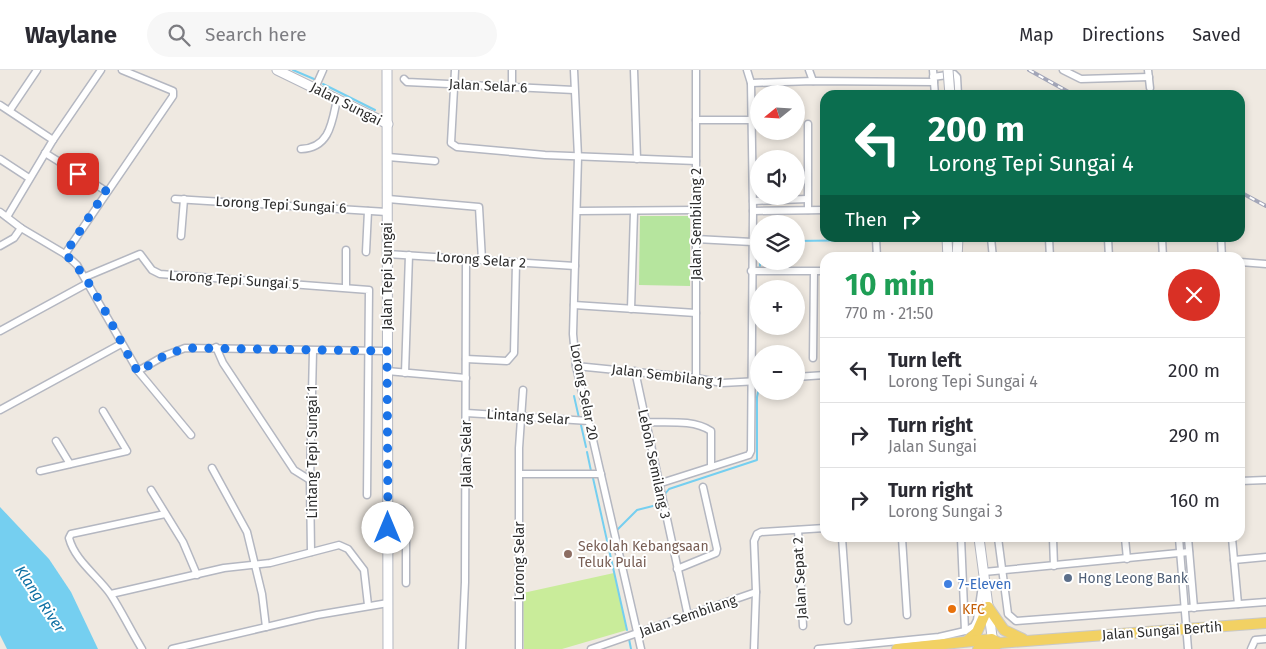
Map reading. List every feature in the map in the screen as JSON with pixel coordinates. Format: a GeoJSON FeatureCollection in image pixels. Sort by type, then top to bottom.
{"type":"FeatureCollection","features":[{"type":"Feature","properties":{"kind":"main road","name":"Jalan Sungai"},"geometry":{"type":"LineString","coordinates":[[277,70],[388,124]]}},
{"type":"Feature","properties":{"kind":"main road","name":"Jalan Tepi Sungai"},"geometry":{"type":"LineString","coordinates":[[386,649],[388,603],[387,70]]}},
{"type":"Feature","properties":{"kind":"main road"},"geometry":{"type":"LineString","coordinates":[[948,70],[950,90]]}},
{"type":"Feature","properties":{"kind":"main road"},"geometry":{"type":"LineString","coordinates":[[980,542],[995,644]]}},
{"type":"Feature","properties":{"kind":"main road"},"geometry":{"type":"LineString","coordinates":[[966,636],[977,632],[988,607]]}},
{"type":"Feature","properties":{"kind":"main road"},"geometry":{"type":"LineString","coordinates":[[988,607],[1004,630],[1011,635],[1029,641]]}},
{"type":"Feature","properties":{"kind":"main road","name":"Jalan Sungai Bertih"},"geometry":{"type":"LineString","coordinates":[[897,649],[966,636],[995,644],[1013,645],[1029,641],[1266,623]]}},
{"type":"Feature","properties":{"kind":"main road","name":"Jalan Sungai Bertih"},"geometry":{"type":"LineString","coordinates":[[978,649],[995,644]]}},
{"type":"Feature","properties":{"kind":"street"},"geometry":{"type":"LineString","coordinates":[[10,110],[37,70]]}},
{"type":"Feature","properties":{"kind":"street"},"geometry":{"type":"LineString","coordinates":[[7,217],[29,178],[101,70]]}},
{"type":"Feature","properties":{"kind":"street"},"geometry":{"type":"LineString","coordinates":[[65,254],[106,191],[174,94],[173,91],[122,70]]}},
{"type":"Feature","properties":{"kind":"street"},"geometry":{"type":"LineString","coordinates":[[316,88],[323,70]]}},
{"type":"Feature","properties":{"kind":"street"},"geometry":{"type":"LineString","coordinates":[[455,70],[451,143],[457,148],[578,157],[696,161]]}},
{"type":"Feature","properties":{"kind":"street"},"geometry":{"type":"LineString","coordinates":[[512,70],[512,87]]}},
{"type":"Feature","properties":{"kind":"street","name":"Lorong Selar 20"},"geometry":{"type":"LineString","coordinates":[[574,70],[578,157],[578,211],[573,334],[576,366],[641,649]]}},
{"type":"Feature","properties":{"kind":"street"},"geometry":{"type":"LineString","coordinates":[[634,70],[636,159]]}},
{"type":"Feature","properties":{"kind":"street","name":"Jalan Sembilang 2"},"geometry":{"type":"LineString","coordinates":[[696,70],[696,378]]}},
{"type":"Feature","properties":{"kind":"street"},"geometry":{"type":"LineString","coordinates":[[747,70],[751,84],[954,74],[957,77],[958,90]]}},
{"type":"Feature","properties":{"kind":"street"},"geometry":{"type":"LineString","coordinates":[[810,70],[813,81]]}},
{"type":"Feature","properties":{"kind":"street"},"geometry":{"type":"LineString","coordinates":[[1063,70],[1081,79],[1149,78]]}},
{"type":"Feature","properties":{"kind":"street"},"geometry":{"type":"LineString","coordinates":[[1148,70],[1150,88]]}},
{"type":"Feature","properties":{"kind":"street"},"geometry":{"type":"LineString","coordinates":[[933,76],[934,90]]}},
{"type":"Feature","properties":{"kind":"street","name":"Jalan Selar 6"},"geometry":{"type":"LineString","coordinates":[[404,79],[407,82],[574,90]]}},
{"type":"Feature","properties":{"kind":"street"},"geometry":{"type":"LineString","coordinates":[[301,149],[315,147],[327,136],[332,126],[337,99]]}},
{"type":"Feature","properties":{"kind":"street"},"geometry":{"type":"LineString","coordinates":[[0,105],[54,140]]}},
{"type":"Feature","properties":{"kind":"street"},"geometry":{"type":"LineString","coordinates":[[696,120],[750,120]]}},
{"type":"Feature","properties":{"kind":"street"},"geometry":{"type":"LineString","coordinates":[[808,124],[808,210]]}},
{"type":"Feature","properties":{"kind":"street"},"geometry":{"type":"LineString","coordinates":[[45,153],[106,191]]}},
{"type":"Feature","properties":{"kind":"street"},"geometry":{"type":"LineString","coordinates":[[388,157],[435,161]]}},
{"type":"Feature","properties":{"kind":"street"},"geometry":{"type":"LineString","coordinates":[[0,159],[29,178]]}},
{"type":"Feature","properties":{"kind":"street","name":"Lorong Tepi Sungai 6"},"geometry":{"type":"LineString","coordinates":[[175,199],[387,212]]}},
{"type":"Feature","properties":{"kind":"street"},"geometry":{"type":"LineString","coordinates":[[388,199],[479,207],[482,260]]}},
{"type":"Feature","properties":{"kind":"street"},"geometry":{"type":"LineString","coordinates":[[181,236],[184,200]]}},
{"type":"Feature","properties":{"kind":"street"},"geometry":{"type":"LineString","coordinates":[[753,205],[753,215]]}},
{"type":"Feature","properties":{"kind":"street"},"geometry":{"type":"LineString","coordinates":[[578,211],[696,210]]}},
{"type":"Feature","properties":{"kind":"street"},"geometry":{"type":"LineString","coordinates":[[753,211],[820,210]]}},
{"type":"Feature","properties":{"kind":"street"},"geometry":{"type":"LineString","coordinates":[[366,252],[368,211]]}},
{"type":"Feature","properties":{"kind":"street"},"geometry":{"type":"LineString","coordinates":[[0,212],[21,228],[65,254],[87,280],[138,372],[191,436]]}},
{"type":"Feature","properties":{"kind":"street"},"geometry":{"type":"LineString","coordinates":[[631,308],[634,212]]}},
{"type":"Feature","properties":{"kind":"street"},"geometry":{"type":"LineString","coordinates":[[0,246],[14,238],[21,228]]}},
{"type":"Feature","properties":{"kind":"street"},"geometry":{"type":"LineString","coordinates":[[696,239],[750,242]]}},
{"type":"Feature","properties":{"kind":"street"},"geometry":{"type":"LineString","coordinates":[[346,250],[346,287]]}},
{"type":"Feature","properties":{"kind":"street","name":"Lorong Tepi Sungai 5"},"geometry":{"type":"LineString","coordinates":[[87,280],[140,254],[152,270],[160,274],[366,288]]}},
{"type":"Feature","properties":{"kind":"street","name":"Lorong Selar 2"},"geometry":{"type":"LineString","coordinates":[[387,254],[575,266]]}},
{"type":"Feature","properties":{"kind":"street"},"geometry":{"type":"LineString","coordinates":[[405,373],[409,255]]}},
{"type":"Feature","properties":{"kind":"street","name":"Jalan Selar"},"geometry":{"type":"LineString","coordinates":[[462,649],[466,413],[466,259]]}},
{"type":"Feature","properties":{"kind":"street"},"geometry":{"type":"LineString","coordinates":[[466,359],[507,361],[514,353],[516,262]]}},
{"type":"Feature","properties":{"kind":"street"},"geometry":{"type":"LineString","coordinates":[[1245,262],[1266,264]]}},
{"type":"Feature","properties":{"kind":"street"},"geometry":{"type":"LineString","coordinates":[[751,345],[751,271],[820,271]]}},
{"type":"Feature","properties":{"kind":"street"},"geometry":{"type":"LineString","coordinates":[[813,358],[814,272]]}},
{"type":"Feature","properties":{"kind":"street"},"geometry":{"type":"LineString","coordinates":[[0,331],[87,280]]}},
{"type":"Feature","properties":{"kind":"street","name":"Jalan Tepi Sungai"},"geometry":{"type":"LineString","coordinates":[[366,288],[370,292],[367,495]]}},
{"type":"Feature","properties":{"kind":"street"},"geometry":{"type":"LineString","coordinates":[[574,304],[696,313]]}},
{"type":"Feature","properties":{"kind":"street"},"geometry":{"type":"LineString","coordinates":[[0,410],[121,344]]}},
{"type":"Feature","properties":{"kind":"street"},"geometry":{"type":"LineString","coordinates":[[138,372],[179,349],[216,347],[312,352],[387,351]]}},
{"type":"Feature","properties":{"kind":"street"},"geometry":{"type":"LineString","coordinates":[[216,347],[223,363],[294,470],[310,480]]}},
{"type":"Feature","properties":{"kind":"street","name":"Lintang Tepi Sungai 1"},"geometry":{"type":"LineString","coordinates":[[312,352],[310,480],[312,552]]}},
{"type":"Feature","properties":{"kind":"street","name":"Jalan Sembilang 1"},"geometry":{"type":"LineString","coordinates":[[576,366],[696,378],[722,384],[750,382]]}},
{"type":"Feature","properties":{"kind":"street"},"geometry":{"type":"LineString","coordinates":[[387,371],[466,378]]}},
{"type":"Feature","properties":{"kind":"street","name":"Leboh Semilang 3"},"geometry":{"type":"LineString","coordinates":[[635,372],[688,616]]}},
{"type":"Feature","properties":{"kind":"street"},"geometry":{"type":"LineString","coordinates":[[805,376],[820,375]]}},
{"type":"Feature","properties":{"kind":"street","name":"Lorong Selar"},"geometry":{"type":"LineString","coordinates":[[519,649],[520,417],[522,390]]}},
{"type":"Feature","properties":{"kind":"street"},"geometry":{"type":"LineString","coordinates":[[658,484],[751,453],[751,400]]}},
{"type":"Feature","properties":{"kind":"street"},"geometry":{"type":"LineString","coordinates":[[40,471],[126,451],[103,411]]}},
{"type":"Feature","properties":{"kind":"street","name":"Lintang Selar"},"geometry":{"type":"LineString","coordinates":[[466,413],[589,421]]}},
{"type":"Feature","properties":{"kind":"street"},"geometry":{"type":"LineString","coordinates":[[645,422],[696,424],[706,428],[710,431],[711,466]]}},
{"type":"Feature","properties":{"kind":"street"},"geometry":{"type":"LineString","coordinates":[[56,442],[70,464]]}},
{"type":"Feature","properties":{"kind":"street"},"geometry":{"type":"LineString","coordinates":[[212,468],[247,532],[255,564],[266,627]]}},
{"type":"Feature","properties":{"kind":"street"},"geometry":{"type":"LineString","coordinates":[[520,474],[601,474]]}},
{"type":"Feature","properties":{"kind":"street"},"geometry":{"type":"LineString","coordinates":[[1245,481],[1266,480]]}},
{"type":"Feature","properties":{"kind":"street"},"geometry":{"type":"LineString","coordinates":[[677,569],[716,553],[717,549],[703,487]]}},
{"type":"Feature","properties":{"kind":"street"},"geometry":{"type":"LineString","coordinates":[[151,490],[183,542],[197,575]]}},
{"type":"Feature","properties":{"kind":"street"},"geometry":{"type":"LineString","coordinates":[[388,509],[401,509],[406,515],[406,583]]}},
{"type":"Feature","properties":{"kind":"street"},"geometry":{"type":"LineString","coordinates":[[142,649],[111,594],[72,548],[70,536],[166,514]]}},
{"type":"Feature","properties":{"kind":"street"},"geometry":{"type":"LineString","coordinates":[[754,649],[756,592],[754,541],[757,534],[760,532],[820,528]]}},
{"type":"Feature","properties":{"kind":"street","name":"Jalan Sepat 2"},"geometry":{"type":"LineString","coordinates":[[798,530],[803,626]]}},
{"type":"Feature","properties":{"kind":"street"},"geometry":{"type":"LineString","coordinates":[[842,542],[848,621]]}},
{"type":"Feature","properties":{"kind":"street"},"geometry":{"type":"LineString","coordinates":[[902,542],[907,614]]}},
{"type":"Feature","properties":{"kind":"street"},"geometry":{"type":"LineString","coordinates":[[962,542],[966,636]]}},
{"type":"Feature","properties":{"kind":"street"},"geometry":{"type":"LineString","coordinates":[[998,542],[1002,571]]}},
{"type":"Feature","properties":{"kind":"street"},"geometry":{"type":"LineString","coordinates":[[1053,542],[1054,566]]}},
{"type":"Feature","properties":{"kind":"street"},"geometry":{"type":"LineString","coordinates":[[1125,542],[1126,558]]}},
{"type":"Feature","properties":{"kind":"street"},"geometry":{"type":"LineString","coordinates":[[1179,542],[1188,649]]}},
{"type":"Feature","properties":{"kind":"street"},"geometry":{"type":"LineString","coordinates":[[1188,542],[1194,608]]}},
{"type":"Feature","properties":{"kind":"street"},"geometry":{"type":"LineString","coordinates":[[1232,542],[1238,604]]}},
{"type":"Feature","properties":{"kind":"street"},"geometry":{"type":"LineString","coordinates":[[111,594],[197,575],[270,563],[339,545],[348,549],[365,574],[368,605]]}},
{"type":"Feature","properties":{"kind":"street"},"geometry":{"type":"LineString","coordinates":[[818,649],[966,636],[977,620],[984,572],[1189,552]]}},
{"type":"Feature","properties":{"kind":"street"},"geometry":{"type":"LineString","coordinates":[[1234,560],[1266,557]]}},
{"type":"Feature","properties":{"kind":"street","name":"Jalan Sungai Bertih"},"geometry":{"type":"LineString","coordinates":[[1002,571],[1008,614],[1016,621],[1266,602]]}},
{"type":"Feature","properties":{"kind":"street","name":"Jalan Sembilang"},"geometry":{"type":"LineString","coordinates":[[591,649],[756,592]]}},
{"type":"Feature","properties":{"kind":"street"},"geometry":{"type":"LineString","coordinates":[[172,649],[368,605],[388,603]]}},
{"type":"Feature","properties":{"kind":"street"},"geometry":{"type":"LineString","coordinates":[[1251,649],[1255,640],[1266,638]]}},
{"type":"Feature","properties":{"kind":"green space"},"geometry":{"type":"Polygon","coordinates":[[[640,216],[690,216],[690,286],[639,285],[640,216]]]}},
{"type":"Feature","properties":{"kind":"green space"},"geometry":{"type":"Polygon","coordinates":[[[614,573],[627,630],[562,649],[524,649],[523,593],[614,573]]]}},
{"type":"Feature","properties":{"kind":"water","name":"Klang River"},"geometry":{"type":"Polygon","coordinates":[[[0,507],[49,559],[71,592],[98,649],[7,649],[0,635],[0,507]]]}},
{"type":"Feature","properties":{"kind":"waterway"},"geometry":{"type":"LineString","coordinates":[[293,70],[314,79]]}},
{"type":"Feature","properties":{"kind":"waterway"},"geometry":{"type":"LineString","coordinates":[[323,84],[375,110]]}},
{"type":"Feature","properties":{"kind":"waterway"},"geometry":{"type":"LineString","coordinates":[[805,241],[820,241]]}},
{"type":"Feature","properties":{"kind":"waterway"},"geometry":{"type":"LineString","coordinates":[[574,396],[579,418]]}},
{"type":"Feature","properties":{"kind":"waterway"},"geometry":{"type":"LineString","coordinates":[[665,494],[669,489],[757,460],[757,400]]}},
{"type":"Feature","properties":{"kind":"waterway"},"geometry":{"type":"LineString","coordinates":[[581,425],[586,447]]}},
{"type":"Feature","properties":{"kind":"waterway"},"geometry":{"type":"LineString","coordinates":[[587,452],[591,471]]}},
{"type":"Feature","properties":{"kind":"waterway"},"geometry":{"type":"LineString","coordinates":[[593,478],[627,630]]}},
{"type":"Feature","properties":{"kind":"waterway"},"geometry":{"type":"LineString","coordinates":[[616,531],[637,510],[657,505]]}},
{"type":"Feature","properties":{"kind":"waterway"},"geometry":{"type":"LineString","coordinates":[[629,639],[631,649]]}},
{"type":"Feature","properties":{"kind":"railway"},"geometry":{"type":"LineString","coordinates":[[1029,70],[1065,90]]}},
{"type":"Feature","properties":{"kind":"railway"},"geometry":{"type":"LineString","coordinates":[[1245,195],[1266,206]]}},
{"type":"Feature","properties":{"kind":"place","name":"Sekolah Kebangsaan Teluk Pulai"},"geometry":{"type":"Point","coordinates":[568,554]}},
{"type":"Feature","properties":{"kind":"place","name":"Hong Leong Bank"},"geometry":{"type":"Point","coordinates":[1068,578]}},
{"type":"Feature","properties":{"kind":"place","name":"7-Eleven"},"geometry":{"type":"Point","coordinates":[948,584]}},
{"type":"Feature","properties":{"kind":"place","name":"KFC"},"geometry":{"type":"Point","coordinates":[952,609]}},
{"type":"Feature","properties":{"kind":"route"},"geometry":{"type":"LineString","coordinates":[[78,174],[106,191],[65,254],[77,265],[85,277],[138,372],[164,356],[185,348],[216,347],[312,352],[387,351],[388,528]]}}]}
